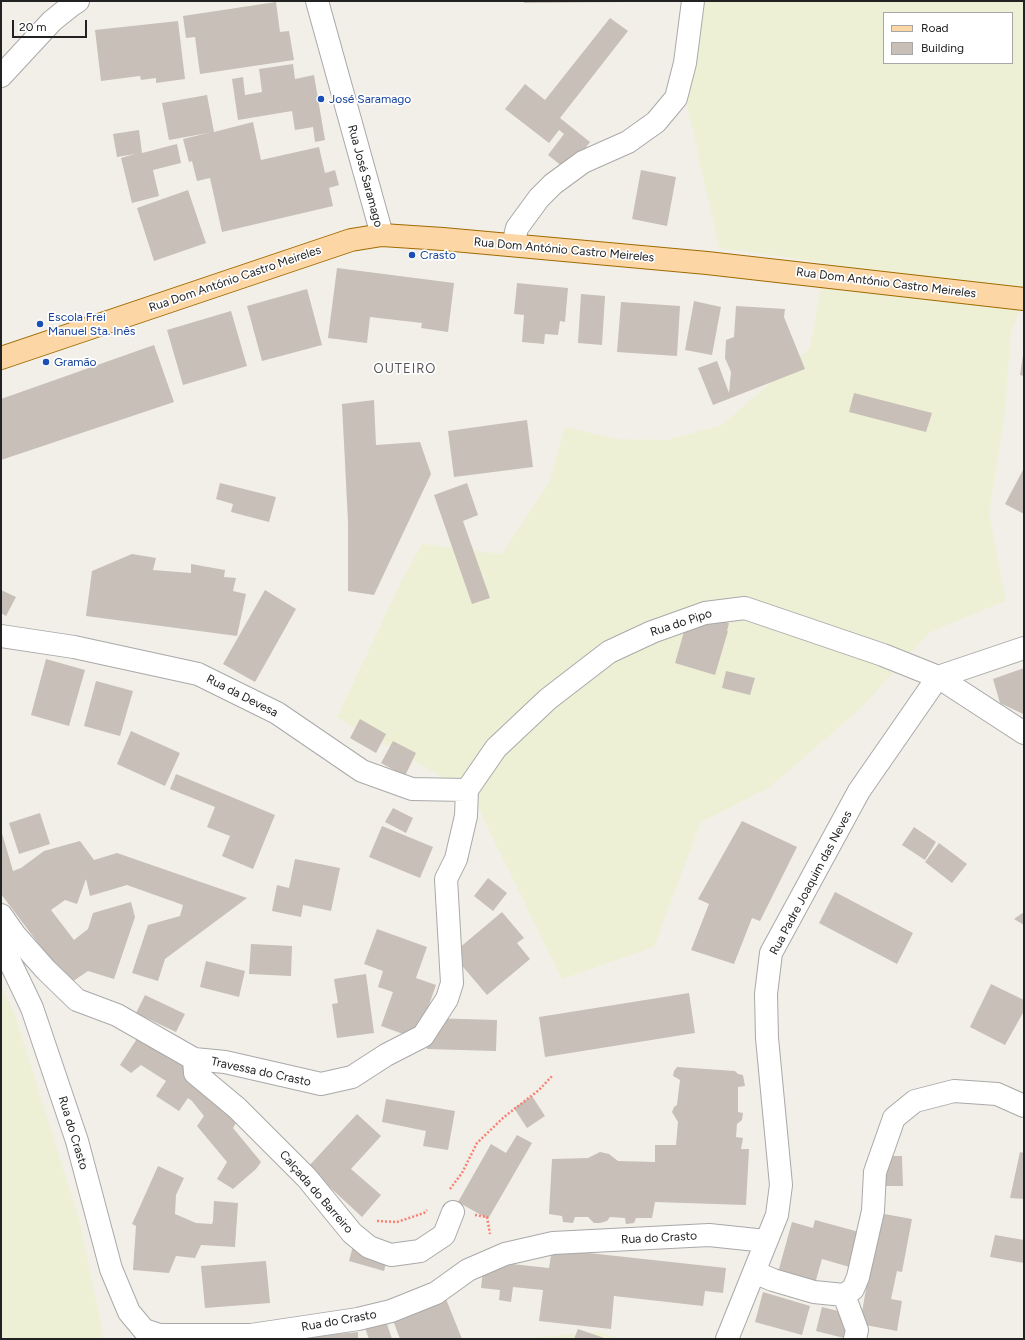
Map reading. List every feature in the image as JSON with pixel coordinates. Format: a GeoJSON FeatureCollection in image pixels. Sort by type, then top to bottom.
{"type":"FeatureCollection","features":[{"type":"Feature","properties":{"kind":"main road","name":"Rua Dom António Castro Meireles"},"geometry":{"type":"LineString","coordinates":[[1,358],[351,240],[382,235],[513,245],[707,263],[1024,299]]}},
{"type":"Feature","properties":{"kind":"street"},"geometry":{"type":"LineString","coordinates":[[1,76],[52,21],[78,1]]}},
{"type":"Feature","properties":{"kind":"street","name":"Rua José Saramago"},"geometry":{"type":"LineString","coordinates":[[317,1],[382,235]]}},
{"type":"Feature","properties":{"kind":"street"},"geometry":{"type":"LineString","coordinates":[[513,245],[517,228],[539,198],[553,184],[583,162],[628,142],[656,122],[676,98],[685,63],[693,1]]}},
{"type":"Feature","properties":{"kind":"street","name":"Rua do Pipo"},"geometry":{"type":"LineString","coordinates":[[467,790],[496,748],[548,699],[609,652],[652,632],[705,613],[744,608],[883,655],[938,677],[1024,733]]}},
{"type":"Feature","properties":{"kind":"street","name":"Rua da Devesa"},"geometry":{"type":"LineString","coordinates":[[1,636],[74,647],[198,674],[277,713],[362,771],[412,789],[467,790]]}},
{"type":"Feature","properties":{"kind":"street"},"geometry":{"type":"LineString","coordinates":[[938,677],[1024,648]]}},
{"type":"Feature","properties":{"kind":"street","name":"Rua Padre Joaquim das Neves"},"geometry":{"type":"LineString","coordinates":[[727,1339],[777,1215],[781,1185],[767,1038],[766,994],[771,953],[859,791],[938,677]]}},
{"type":"Feature","properties":{"kind":"street","name":"Travessa do Crasto"},"geometry":{"type":"LineString","coordinates":[[1,915],[15,935],[46,970],[78,1000],[117,1015],[194,1059],[225,1062],[321,1084],[352,1077],[386,1055],[423,1036],[447,999],[452,983],[446,880],[456,859],[466,816],[467,790]]}},
{"type":"Feature","properties":{"kind":"street","name":"Rua do Crasto"},"geometry":{"type":"LineString","coordinates":[[1,943],[32,1008],[74,1134],[111,1269],[140,1334],[251,1335],[358,1319],[391,1311],[436,1293],[468,1270],[505,1254],[553,1243],[709,1235],[766,1241]]}},
{"type":"Feature","properties":{"kind":"street","name":"Calçada do Barreiro"},"geometry":{"type":"LineString","coordinates":[[194,1059],[195,1073],[237,1108],[307,1178],[352,1233],[369,1247],[391,1255],[420,1251],[444,1235],[453,1212]]}},
{"type":"Feature","properties":{"kind":"street"},"geometry":{"type":"LineString","coordinates":[[754,1272],[773,1280],[814,1292],[844,1295],[853,1289],[858,1276],[873,1211],[875,1172],[894,1118],[915,1101],[954,1091],[997,1094],[1024,1106]]}},
{"type":"Feature","properties":{"kind":"street"},"geometry":{"type":"LineString","coordinates":[[844,1295],[857,1330],[855,1339]]}},
{"type":"Feature","properties":{"kind":"path"},"geometry":{"type":"LineString","coordinates":[[448,1190],[462,1173],[477,1143],[504,1117],[539,1090],[553,1075]]}},
{"type":"Feature","properties":{"kind":"path"},"geometry":{"type":"LineString","coordinates":[[374,1221],[397,1222],[424,1213],[429,1209]]}},
{"type":"Feature","properties":{"kind":"path"},"geometry":{"type":"LineString","coordinates":[[453,1212],[487,1218],[493,1259]]}},
{"type":"Feature","properties":{"kind":"green space"},"geometry":{"type":"Polygon","coordinates":[[[697,1],[1024,1],[1024,299],[1011,332],[1004,421],[989,513],[1006,601],[930,632],[862,707],[770,787],[701,822],[654,947],[562,979],[472,794],[337,717],[402,580],[422,544],[502,554],[549,483],[565,427],[615,439],[666,440],[722,425],[810,348],[825,263],[719,248],[683,88],[697,1]]]}},
{"type":"Feature","properties":{"kind":"green space"},"geometry":{"type":"Polygon","coordinates":[[[1,986],[14,1012],[80,1222],[104,1339],[1,1339],[1,986]]]}},
{"type":"Feature","properties":{"kind":"green space"},"geometry":{"type":"Polygon","coordinates":[[[597,1332],[623,1339],[527,1339],[528,1338],[597,1332]]]}},
{"type":"Feature","properties":{"kind":"building"},"geometry":{"type":"Polygon","coordinates":[[[524,1],[629,1],[629,2],[524,3],[524,1]]]}},
{"type":"Feature","properties":{"kind":"building"},"geometry":{"type":"Polygon","coordinates":[[[276,2],[280,32],[289,31],[294,60],[200,74],[195,37],[186,38],[183,16],[276,2]]]}},
{"type":"Feature","properties":{"kind":"building"},"geometry":{"type":"Polygon","coordinates":[[[610,18],[628,31],[560,118],[590,142],[568,171],[548,155],[564,134],[559,130],[549,143],[505,109],[525,84],[545,100],[610,18]]]}},
{"type":"Feature","properties":{"kind":"building"},"geometry":{"type":"Polygon","coordinates":[[[178,21],[185,79],[156,83],[156,78],[141,80],[140,76],[101,81],[95,30],[178,21]]]}},
{"type":"Feature","properties":{"kind":"building"},"geometry":{"type":"Polygon","coordinates":[[[293,64],[295,79],[314,75],[325,140],[315,142],[313,127],[295,130],[292,111],[238,120],[232,79],[243,77],[245,95],[262,92],[259,69],[293,64]]]}},
{"type":"Feature","properties":{"kind":"building"},"geometry":{"type":"Polygon","coordinates":[[[207,95],[214,132],[253,122],[261,160],[319,147],[325,173],[335,170],[339,185],[329,188],[333,206],[222,232],[210,178],[197,181],[192,161],[189,162],[183,139],[208,133],[169,140],[162,103],[207,95]]]}},
{"type":"Feature","properties":{"kind":"building"},"geometry":{"type":"Polygon","coordinates":[[[139,130],[142,153],[177,144],[181,163],[153,170],[159,196],[132,203],[121,158],[135,154],[117,157],[113,134],[139,130]]]}},
{"type":"Feature","properties":{"kind":"building"},"geometry":{"type":"Polygon","coordinates":[[[641,170],[676,177],[667,226],[632,219],[641,170]]]}},
{"type":"Feature","properties":{"kind":"building"},"geometry":{"type":"Polygon","coordinates":[[[188,190],[206,243],[154,261],[137,208],[188,190]]]}},
{"type":"Feature","properties":{"kind":"building"},"geometry":{"type":"Polygon","coordinates":[[[337,268],[454,283],[448,332],[421,328],[422,323],[370,317],[367,343],[328,338],[337,268]]]}},
{"type":"Feature","properties":{"kind":"building"},"geometry":{"type":"Polygon","coordinates":[[[517,283],[568,288],[565,322],[560,321],[558,335],[545,334],[544,344],[522,342],[524,315],[514,314],[517,283]]]}},
{"type":"Feature","properties":{"kind":"building"},"geometry":{"type":"Polygon","coordinates":[[[307,289],[322,345],[262,361],[247,306],[307,289]]]}},
{"type":"Feature","properties":{"kind":"building"},"geometry":{"type":"Polygon","coordinates":[[[581,294],[605,296],[602,345],[578,343],[581,294]]]}},
{"type":"Feature","properties":{"kind":"building"},"geometry":{"type":"Polygon","coordinates":[[[694,301],[721,307],[712,355],[685,350],[694,301]]]}},
{"type":"Feature","properties":{"kind":"building"},"geometry":{"type":"Polygon","coordinates":[[[621,302],[680,306],[677,356],[617,352],[621,302]]]}},
{"type":"Feature","properties":{"kind":"building"},"geometry":{"type":"Polygon","coordinates":[[[736,306],[785,309],[784,317],[805,369],[713,405],[698,368],[717,361],[729,393],[731,372],[725,358],[726,340],[734,337],[736,306]]]}},
{"type":"Feature","properties":{"kind":"building"},"geometry":{"type":"Polygon","coordinates":[[[231,311],[247,366],[183,385],[167,330],[231,311]]]}},
{"type":"Feature","properties":{"kind":"building"},"geometry":{"type":"Polygon","coordinates":[[[154,345],[174,402],[1,460],[1,399],[154,345]]]}},
{"type":"Feature","properties":{"kind":"building"},"geometry":{"type":"Polygon","coordinates":[[[1024,355],[1024,376],[1020,375],[1024,355]]]}},
{"type":"Feature","properties":{"kind":"building"},"geometry":{"type":"Polygon","coordinates":[[[854,393],[932,413],[926,432],[849,412],[854,393]]]}},
{"type":"Feature","properties":{"kind":"building"},"geometry":{"type":"Polygon","coordinates":[[[374,400],[376,445],[420,442],[431,474],[374,595],[348,591],[348,522],[342,404],[374,400]]]}},
{"type":"Feature","properties":{"kind":"building"},"geometry":{"type":"Polygon","coordinates":[[[527,420],[533,467],[454,477],[448,431],[527,420]]]}},
{"type":"Feature","properties":{"kind":"building"},"geometry":{"type":"Polygon","coordinates":[[[1024,468],[1024,514],[1005,504],[1024,468]]]}},
{"type":"Feature","properties":{"kind":"building"},"geometry":{"type":"Polygon","coordinates":[[[220,483],[276,497],[269,522],[231,512],[233,504],[216,499],[220,483]]]}},
{"type":"Feature","properties":{"kind":"building"},"geometry":{"type":"Polygon","coordinates":[[[467,483],[478,515],[463,521],[490,598],[472,604],[434,495],[467,483]]]}},
{"type":"Feature","properties":{"kind":"building"},"geometry":{"type":"Polygon","coordinates":[[[132,554],[156,558],[153,570],[191,573],[191,564],[225,570],[224,577],[236,578],[233,591],[246,594],[237,636],[86,616],[92,571],[132,554]]]}},
{"type":"Feature","properties":{"kind":"building"},"geometry":{"type":"Polygon","coordinates":[[[1,590],[16,597],[6,616],[1,613],[1,590]]]}},
{"type":"Feature","properties":{"kind":"building"},"geometry":{"type":"Polygon","coordinates":[[[265,590],[296,609],[255,682],[223,664],[265,590]]]}},
{"type":"Feature","properties":{"kind":"building"},"geometry":{"type":"Polygon","coordinates":[[[690,611],[729,623],[715,675],[675,663],[690,611]]]}},
{"type":"Feature","properties":{"kind":"building"},"geometry":{"type":"Polygon","coordinates":[[[46,659],[85,670],[69,726],[31,715],[46,659]]]}},
{"type":"Feature","properties":{"kind":"building"},"geometry":{"type":"Polygon","coordinates":[[[1024,668],[1023,714],[1000,703],[993,679],[1024,668]]]}},
{"type":"Feature","properties":{"kind":"building"},"geometry":{"type":"Polygon","coordinates":[[[726,671],[755,678],[750,695],[722,688],[726,671]]]}},
{"type":"Feature","properties":{"kind":"building"},"geometry":{"type":"Polygon","coordinates":[[[96,681],[133,691],[120,736],[84,726],[96,681]]]}},
{"type":"Feature","properties":{"kind":"building"},"geometry":{"type":"Polygon","coordinates":[[[360,719],[386,734],[376,753],[350,738],[360,719]]]}},
{"type":"Feature","properties":{"kind":"building"},"geometry":{"type":"Polygon","coordinates":[[[131,731],[180,753],[165,786],[117,764],[131,731]]]}},
{"type":"Feature","properties":{"kind":"building"},"geometry":{"type":"Polygon","coordinates":[[[393,741],[416,753],[405,776],[381,763],[393,741]]]}},
{"type":"Feature","properties":{"kind":"building"},"geometry":{"type":"Polygon","coordinates":[[[176,774],[275,815],[253,869],[222,856],[230,836],[207,827],[215,807],[170,789],[176,774]]]}},
{"type":"Feature","properties":{"kind":"building"},"geometry":{"type":"Polygon","coordinates":[[[393,808],[413,818],[406,833],[385,822],[393,808]]]}},
{"type":"Feature","properties":{"kind":"building"},"geometry":{"type":"Polygon","coordinates":[[[40,813],[50,844],[19,854],[9,823],[40,813]]]}},
{"type":"Feature","properties":{"kind":"building"},"geometry":{"type":"Polygon","coordinates":[[[742,821],[797,847],[760,921],[752,918],[734,964],[691,950],[709,904],[698,899],[742,821]]]}},
{"type":"Feature","properties":{"kind":"building"},"geometry":{"type":"Polygon","coordinates":[[[382,826],[433,847],[420,878],[369,857],[382,826]]]}},
{"type":"Feature","properties":{"kind":"building"},"geometry":{"type":"Polygon","coordinates":[[[914,827],[936,842],[925,860],[902,845],[914,827]]]}},
{"type":"Feature","properties":{"kind":"building"},"geometry":{"type":"Polygon","coordinates":[[[1,830],[13,871],[21,868],[44,851],[80,841],[94,860],[117,853],[247,898],[165,959],[158,981],[132,973],[148,925],[180,916],[183,905],[127,885],[90,896],[86,879],[77,904],[65,900],[51,910],[74,940],[88,929],[93,913],[131,902],[135,917],[114,979],[88,971],[69,984],[1,894],[1,830]]]}},
{"type":"Feature","properties":{"kind":"building"},"geometry":{"type":"Polygon","coordinates":[[[939,843],[967,864],[952,883],[925,862],[939,843]]]}},
{"type":"Feature","properties":{"kind":"building"},"geometry":{"type":"Polygon","coordinates":[[[295,859],[340,868],[331,911],[303,905],[301,917],[272,911],[277,885],[289,888],[295,859]]]}},
{"type":"Feature","properties":{"kind":"building"},"geometry":{"type":"Polygon","coordinates":[[[488,878],[507,893],[493,911],[474,896],[488,878]]]}},
{"type":"Feature","properties":{"kind":"building"},"geometry":{"type":"Polygon","coordinates":[[[835,892],[913,933],[897,964],[819,923],[835,892]]]}},
{"type":"Feature","properties":{"kind":"building"},"geometry":{"type":"Polygon","coordinates":[[[502,912],[524,938],[517,943],[530,959],[487,995],[452,954],[502,912]]]}},
{"type":"Feature","properties":{"kind":"building"},"geometry":{"type":"Polygon","coordinates":[[[1024,912],[1024,925],[1014,919],[1024,912]]]}},
{"type":"Feature","properties":{"kind":"building"},"geometry":{"type":"Polygon","coordinates":[[[377,929],[427,947],[416,978],[436,985],[417,1039],[381,1026],[393,992],[378,987],[383,971],[364,964],[377,929]]]}},
{"type":"Feature","properties":{"kind":"building"},"geometry":{"type":"Polygon","coordinates":[[[251,944],[292,946],[291,976],[249,974],[251,944]]]}},
{"type":"Feature","properties":{"kind":"building"},"geometry":{"type":"Polygon","coordinates":[[[206,961],[245,971],[239,997],[200,987],[206,961]]]}},
{"type":"Feature","properties":{"kind":"building"},"geometry":{"type":"Polygon","coordinates":[[[366,974],[374,1033],[337,1038],[332,1004],[338,1003],[334,979],[366,974]]]}},
{"type":"Feature","properties":{"kind":"building"},"geometry":{"type":"Polygon","coordinates":[[[991,984],[1024,1000],[1024,1011],[1005,1045],[970,1027],[991,984]]]}},
{"type":"Feature","properties":{"kind":"building"},"geometry":{"type":"Polygon","coordinates":[[[689,993],[695,1033],[545,1057],[539,1017],[689,993]]]}},
{"type":"Feature","properties":{"kind":"building"},"geometry":{"type":"Polygon","coordinates":[[[145,995],[185,1014],[176,1032],[136,1013],[145,995]]]}},
{"type":"Feature","properties":{"kind":"building"},"geometry":{"type":"Polygon","coordinates":[[[428,1018],[497,1020],[496,1051],[427,1049],[428,1018]]]}},
{"type":"Feature","properties":{"kind":"building"},"geometry":{"type":"Polygon","coordinates":[[[138,1037],[201,1078],[241,1115],[233,1128],[261,1162],[256,1169],[233,1189],[217,1179],[227,1162],[197,1126],[204,1116],[192,1101],[188,1098],[179,1111],[156,1096],[166,1081],[141,1065],[131,1073],[120,1065],[138,1037]]]}},
{"type":"Feature","properties":{"kind":"building"},"geometry":{"type":"Polygon","coordinates":[[[677,1067],[735,1071],[738,1074],[743,1075],[745,1086],[738,1087],[738,1112],[743,1113],[742,1120],[737,1124],[736,1137],[743,1138],[741,1149],[749,1149],[746,1205],[655,1202],[652,1218],[636,1218],[634,1223],[626,1224],[625,1218],[610,1217],[607,1221],[600,1223],[594,1223],[588,1217],[575,1217],[573,1223],[563,1222],[562,1216],[549,1214],[552,1159],[588,1158],[600,1152],[609,1154],[618,1161],[655,1162],[655,1145],[676,1145],[678,1122],[672,1112],[674,1107],[677,1105],[680,1080],[673,1076],[677,1067]]]}},
{"type":"Feature","properties":{"kind":"building"},"geometry":{"type":"Polygon","coordinates":[[[532,1096],[545,1116],[527,1128],[514,1108],[532,1096]]]}},
{"type":"Feature","properties":{"kind":"building"},"geometry":{"type":"Polygon","coordinates":[[[386,1099],[455,1111],[448,1150],[423,1146],[426,1131],[382,1122],[386,1099]]]}},
{"type":"Feature","properties":{"kind":"building"},"geometry":{"type":"Polygon","coordinates":[[[357,1114],[381,1136],[351,1169],[381,1195],[362,1217],[308,1167],[357,1114]]]}},
{"type":"Feature","properties":{"kind":"building"},"geometry":{"type":"Polygon","coordinates":[[[517,1135],[532,1143],[488,1219],[458,1202],[491,1144],[506,1153],[517,1135]]]}},
{"type":"Feature","properties":{"kind":"building"},"geometry":{"type":"Polygon","coordinates":[[[1020,1152],[1024,1153],[1024,1199],[1010,1198],[1020,1152]]]}},
{"type":"Feature","properties":{"kind":"building"},"geometry":{"type":"Polygon","coordinates":[[[881,1156],[902,1156],[903,1186],[881,1186],[881,1156]]]}},
{"type":"Feature","properties":{"kind":"building"},"geometry":{"type":"Polygon","coordinates":[[[158,1166],[184,1178],[176,1195],[175,1214],[196,1223],[212,1224],[214,1201],[238,1203],[235,1247],[201,1245],[195,1258],[176,1256],[169,1273],[133,1270],[136,1226],[132,1224],[158,1166]]]}},
{"type":"Feature","properties":{"kind":"building"},"geometry":{"type":"Polygon","coordinates":[[[879,1213],[912,1219],[902,1272],[897,1271],[891,1299],[902,1301],[897,1331],[860,1324],[879,1213]]]}},
{"type":"Feature","properties":{"kind":"building"},"geometry":{"type":"Polygon","coordinates":[[[815,1220],[863,1233],[853,1268],[822,1259],[814,1287],[777,1276],[792,1222],[813,1228],[815,1220]]]}},
{"type":"Feature","properties":{"kind":"building"},"geometry":{"type":"Polygon","coordinates":[[[995,1235],[1024,1240],[1024,1263],[990,1257],[995,1235]]]}},
{"type":"Feature","properties":{"kind":"building"},"geometry":{"type":"Polygon","coordinates":[[[354,1242],[389,1253],[384,1271],[349,1261],[354,1242]]]}},
{"type":"Feature","properties":{"kind":"building"},"geometry":{"type":"Polygon","coordinates":[[[552,1249],[726,1268],[723,1293],[705,1291],[703,1306],[614,1296],[611,1329],[539,1321],[543,1290],[513,1287],[511,1302],[499,1300],[500,1290],[481,1288],[484,1261],[549,1268],[552,1249]]]}},
{"type":"Feature","properties":{"kind":"building"},"geometry":{"type":"Polygon","coordinates":[[[266,1261],[270,1303],[205,1308],[201,1266],[266,1261]]]}},
{"type":"Feature","properties":{"kind":"building"},"geometry":{"type":"Polygon","coordinates":[[[763,1292],[810,1306],[802,1335],[755,1322],[763,1292]]]}},
{"type":"Feature","properties":{"kind":"building"},"geometry":{"type":"Polygon","coordinates":[[[444,1294],[462,1339],[400,1339],[391,1315],[444,1294]]]}},
{"type":"Feature","properties":{"kind":"building"},"geometry":{"type":"Polygon","coordinates":[[[822,1307],[850,1314],[844,1338],[816,1331],[822,1307]]]}},
{"type":"Feature","properties":{"kind":"building"},"geometry":{"type":"Polygon","coordinates":[[[386,1321],[392,1339],[369,1339],[365,1328],[386,1321]]]}},
{"type":"Feature","properties":{"kind":"building"},"geometry":{"type":"Polygon","coordinates":[[[578,1329],[607,1339],[574,1339],[578,1329]]]}},
{"type":"Feature","properties":{"kind":"building"},"geometry":{"type":"Polygon","coordinates":[[[358,1332],[358,1339],[294,1339],[294,1338],[358,1332]]]}},
{"type":"Feature","properties":{"kind":"place","name":"José Saramago"},"geometry":{"type":"Point","coordinates":[321,99]}},
{"type":"Feature","properties":{"kind":"place","name":"Crasto"},"geometry":{"type":"Point","coordinates":[412,255]}},
{"type":"Feature","properties":{"kind":"place","name":"Escola Frei Manuel Sta. Inês"},"geometry":{"type":"Point","coordinates":[40,324]}},
{"type":"Feature","properties":{"kind":"place","name":"Gramão"},"geometry":{"type":"Point","coordinates":[46,362]}},
{"type":"Feature","properties":{"kind":"district","name":"OUTEIRO"},"geometry":{"type":"Point","coordinates":[405,369]}}]}
